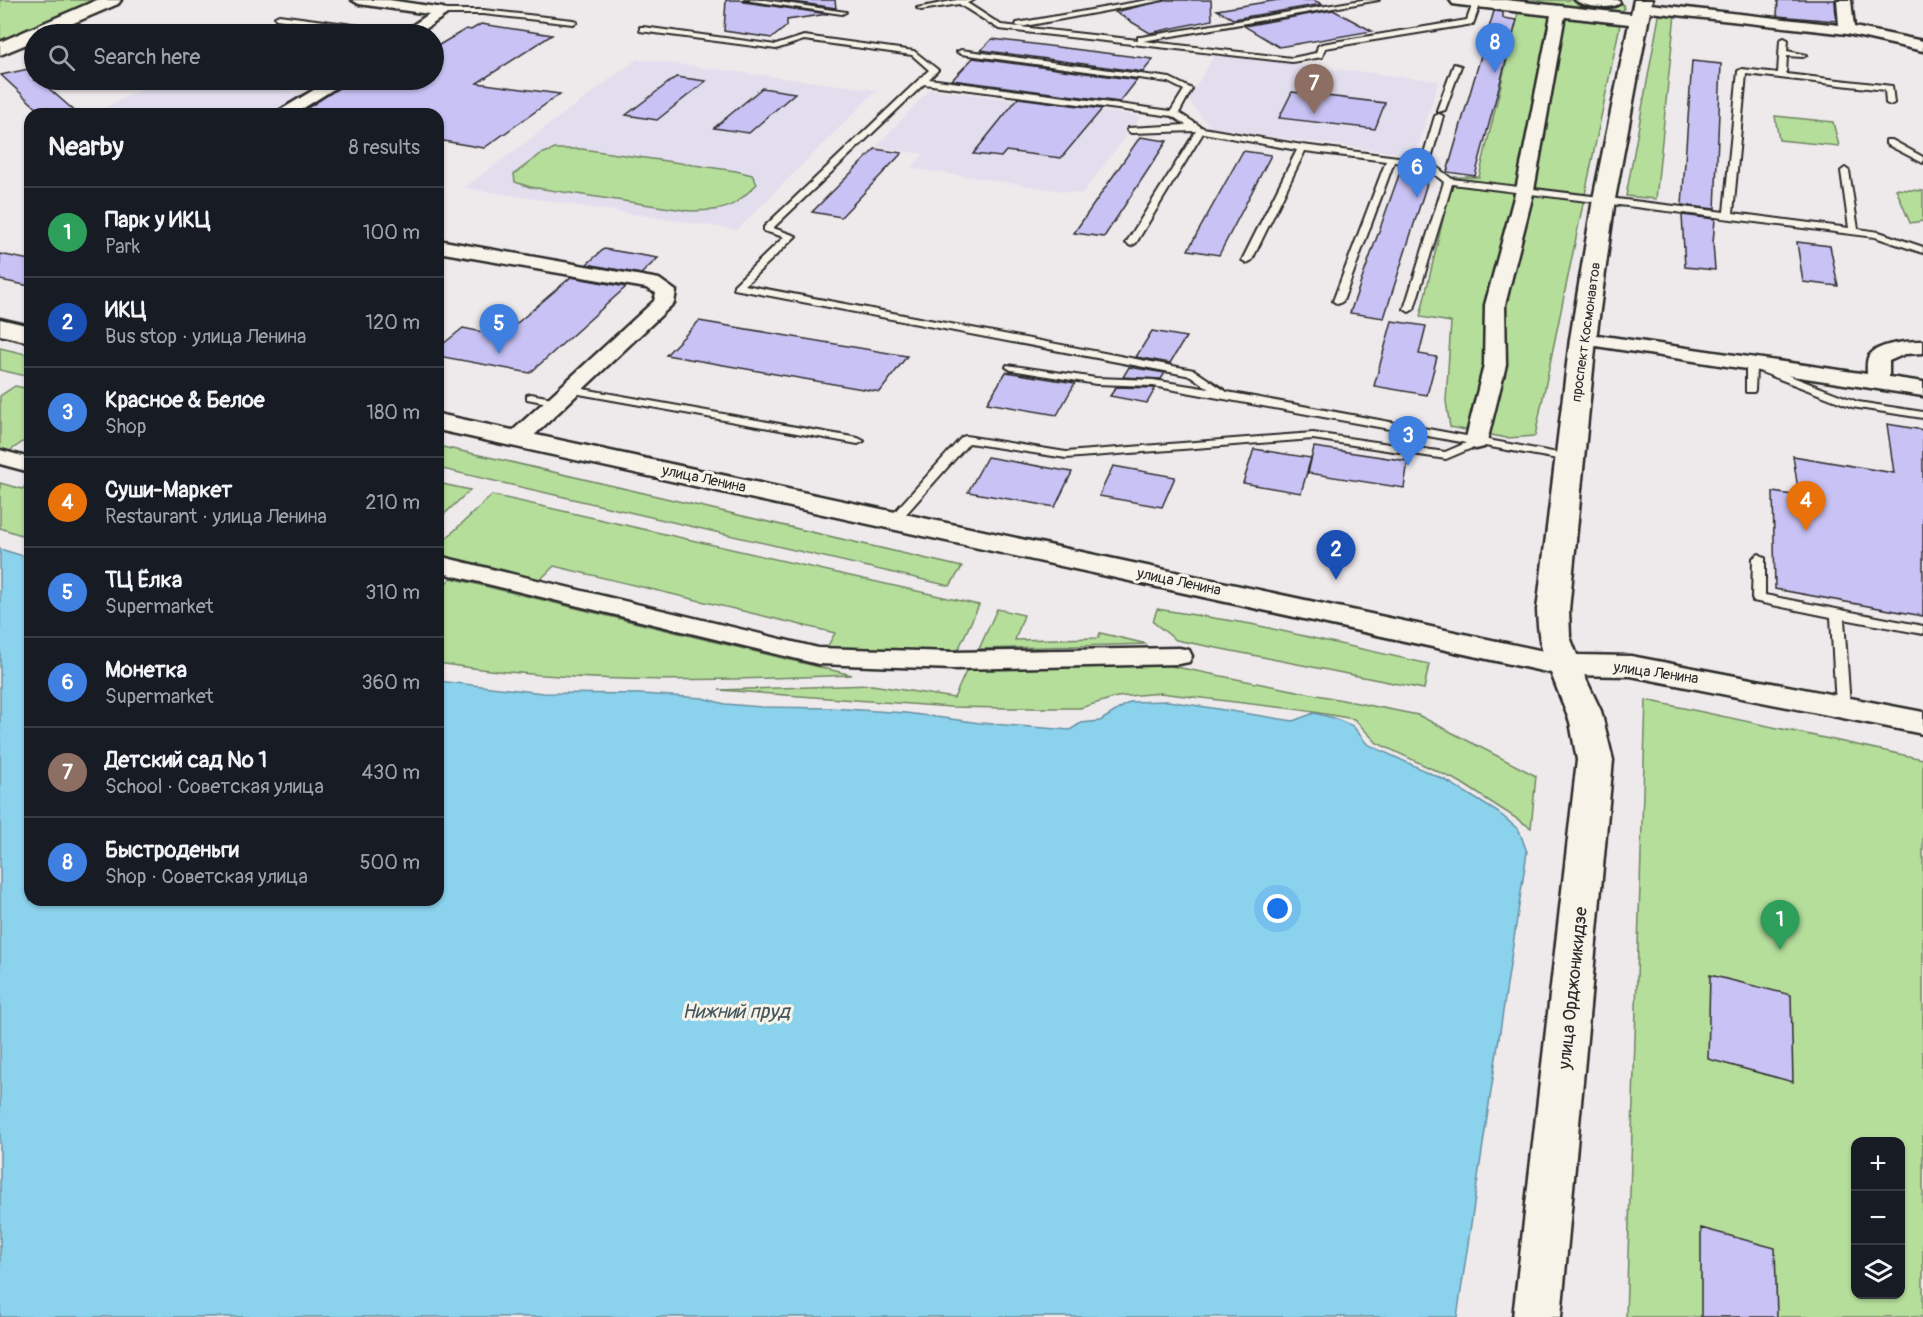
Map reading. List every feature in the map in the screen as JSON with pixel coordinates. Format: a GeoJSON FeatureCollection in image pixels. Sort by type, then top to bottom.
{"type":"FeatureCollection","features":[{"type":"Feature","properties":{"kind":"main road"},"geometry":{"type":"LineString","coordinates":[[57,24],[112,0]]}},
{"type":"Feature","properties":{"kind":"main road"},"geometry":{"type":"LineString","coordinates":[[1459,0],[1640,9]]}},
{"type":"Feature","properties":{"kind":"main road","name":"проспект Космонавтов"},"geometry":{"type":"LineString","coordinates":[[1564,665],[1554,637],[1553,610],[1569,458],[1583,339],[1604,199],[1640,9]]}},
{"type":"Feature","properties":{"kind":"main road"},"geometry":{"type":"LineString","coordinates":[[0,49],[24,38]]}},
{"type":"Feature","properties":{"kind":"main road"},"geometry":{"type":"LineString","coordinates":[[0,327],[24,332]]}},
{"type":"Feature","properties":{"kind":"main road","name":"улица Ленина"},"geometry":{"type":"LineString","coordinates":[[444,423],[1564,665],[1630,666],[1923,723]]}},
{"type":"Feature","properties":{"kind":"main road","name":"улица Орджоникидзе"},"geometry":{"type":"LineString","coordinates":[[1537,1317],[1594,790],[1595,760],[1592,730],[1580,697],[1564,665]]}},
{"type":"Feature","properties":{"kind":"street"},"geometry":{"type":"LineString","coordinates":[[359,0],[411,3],[443,12]]}},
{"type":"Feature","properties":{"kind":"street"},"geometry":{"type":"LineString","coordinates":[[1582,0],[1613,3]]}},
{"type":"Feature","properties":{"kind":"street"},"geometry":{"type":"LineString","coordinates":[[1844,0],[1847,30]]}},
{"type":"Feature","properties":{"kind":"street"},"geometry":{"type":"LineString","coordinates":[[1640,9],[1847,30],[1923,46]]}},
{"type":"Feature","properties":{"kind":"street"},"geometry":{"type":"LineString","coordinates":[[423,24],[443,12]]}},
{"type":"Feature","properties":{"kind":"street"},"geometry":{"type":"LineString","coordinates":[[1476,442],[1495,364],[1495,304],[1525,190],[1558,15]]}},
{"type":"Feature","properties":{"kind":"street"},"geometry":{"type":"LineString","coordinates":[[292,108],[323,90]]}},
{"type":"Feature","properties":{"kind":"street"},"geometry":{"type":"LineString","coordinates":[[444,247],[652,282],[666,291],[664,303],[517,439]]}},
{"type":"Feature","properties":{"kind":"street"},"geometry":{"type":"LineString","coordinates":[[1583,339],[1923,389]]}},
{"type":"Feature","properties":{"kind":"street"},"geometry":{"type":"LineString","coordinates":[[1878,382],[1878,358],[1901,348],[1923,347]]}},
{"type":"Feature","properties":{"kind":"street"},"geometry":{"type":"LineString","coordinates":[[0,457],[24,463]]}},
{"type":"Feature","properties":{"kind":"street"},"geometry":{"type":"LineString","coordinates":[[444,565],[818,656],[863,659],[1179,656]]}},
{"type":"Feature","properties":{"kind":"lane"},"geometry":{"type":"LineString","coordinates":[[748,0],[842,12]]}},
{"type":"Feature","properties":{"kind":"lane"},"geometry":{"type":"LineString","coordinates":[[921,8],[970,0]]}},
{"type":"Feature","properties":{"kind":"lane"},"geometry":{"type":"LineString","coordinates":[[1005,27],[1160,0]]}},
{"type":"Feature","properties":{"kind":"lane"},"geometry":{"type":"LineString","coordinates":[[1124,42],[1375,0]]}},
{"type":"Feature","properties":{"kind":"lane"},"geometry":{"type":"LineString","coordinates":[[962,2],[999,27],[1292,60],[1319,55],[1322,46],[1470,22],[1477,2]]}},
{"type":"Feature","properties":{"kind":"lane"},"geometry":{"type":"LineString","coordinates":[[443,12],[483,12],[573,22]]}},
{"type":"Feature","properties":{"kind":"lane"},"geometry":{"type":"LineString","coordinates":[[279,16],[336,24]]}},
{"type":"Feature","properties":{"kind":"lane"},"geometry":{"type":"LineString","coordinates":[[644,29],[776,47],[804,38],[914,53],[934,70],[767,229],[791,236],[738,288],[1194,373],[1224,395]]}},
{"type":"Feature","properties":{"kind":"lane"},"geometry":{"type":"LineString","coordinates":[[1782,75],[1784,40]]}},
{"type":"Feature","properties":{"kind":"lane"},"geometry":{"type":"LineString","coordinates":[[961,52],[1170,80],[1188,89],[1173,114]]}},
{"type":"Feature","properties":{"kind":"lane"},"geometry":{"type":"LineString","coordinates":[[1783,53],[1803,55]]}},
{"type":"Feature","properties":{"kind":"lane"},"geometry":{"type":"LineString","coordinates":[[1425,163],[1457,66]]}},
{"type":"Feature","properties":{"kind":"lane"},"geometry":{"type":"LineString","coordinates":[[1728,214],[1742,71],[1889,88],[1890,103]]}},
{"type":"Feature","properties":{"kind":"lane"},"geometry":{"type":"LineString","coordinates":[[922,81],[1173,114],[1198,129]]}},
{"type":"Feature","properties":{"kind":"lane"},"geometry":{"type":"LineString","coordinates":[[1131,243],[1198,129]]}},
{"type":"Feature","properties":{"kind":"lane"},"geometry":{"type":"LineString","coordinates":[[1131,130],[1198,129],[1302,148],[1425,163],[1449,181],[1876,234],[1923,250]]}},
{"type":"Feature","properties":{"kind":"lane"},"geometry":{"type":"LineString","coordinates":[[1889,142],[1923,160]]}},
{"type":"Feature","properties":{"kind":"lane"},"geometry":{"type":"LineString","coordinates":[[1246,260],[1302,148]]}},
{"type":"Feature","properties":{"kind":"lane"},"geometry":{"type":"LineString","coordinates":[[1338,301],[1390,159]]}},
{"type":"Feature","properties":{"kind":"lane"},"geometry":{"type":"LineString","coordinates":[[1845,171],[1854,231]]}},
{"type":"Feature","properties":{"kind":"lane"},"geometry":{"type":"LineString","coordinates":[[1409,309],[1449,181]]}},
{"type":"Feature","properties":{"kind":"lane"},"geometry":{"type":"LineString","coordinates":[[1750,390],[1751,364],[1856,405],[1923,415]]}},
{"type":"Feature","properties":{"kind":"lane"},"geometry":{"type":"LineString","coordinates":[[1011,366],[1096,381],[1153,383],[1569,458]]}},
{"type":"Feature","properties":{"kind":"lane"},"geometry":{"type":"LineString","coordinates":[[531,397],[565,396],[858,441]]}},
{"type":"Feature","properties":{"kind":"lane"},"geometry":{"type":"LineString","coordinates":[[894,520],[966,439],[1066,455],[1313,436],[1446,456],[1476,442]]}},
{"type":"Feature","properties":{"kind":"lane"},"geometry":{"type":"LineString","coordinates":[[1759,558],[1758,598],[1923,630]]}},
{"type":"Feature","properties":{"kind":"lane"},"geometry":{"type":"LineString","coordinates":[[1837,614],[1843,706]]}},
{"type":"Feature","properties":{"kind":"shaded area"},"geometry":{"type":"Polygon","coordinates":[[[1215,55],[1439,81],[1415,155],[1211,129],[1188,99],[1215,55]]]}},
{"type":"Feature","properties":{"kind":"shaded area"},"geometry":{"type":"Polygon","coordinates":[[[637,59],[877,90],[737,230],[464,188],[637,59]]]}},
{"type":"Feature","properties":{"kind":"shaded area"},"geometry":{"type":"Polygon","coordinates":[[[930,89],[1141,116],[1082,194],[911,168],[924,154],[876,147],[930,89]]]}},
{"type":"Feature","properties":{"kind":"shaded area"},"geometry":{"type":"Polygon","coordinates":[[[141,90],[281,90],[305,94],[280,108],[104,108],[141,90]]]}},
{"type":"Feature","properties":{"kind":"green space"},"geometry":{"type":"Polygon","coordinates":[[[0,0],[102,0],[48,24],[24,24],[24,34],[0,45],[0,0]]]}},
{"type":"Feature","properties":{"kind":"green space"},"geometry":{"type":"Polygon","coordinates":[[[1490,0],[1610,0],[1623,4],[1624,8],[1621,13],[1490,0]]]}},
{"type":"Feature","properties":{"kind":"green space"},"geometry":{"type":"Polygon","coordinates":[[[1518,13],[1620,25],[1535,436],[1507,438],[1450,427],[1446,401],[1451,322],[1420,317],[1453,177],[1479,177],[1518,13]]]}},
{"type":"Feature","properties":{"kind":"green space"},"geometry":{"type":"Polygon","coordinates":[[[1662,13],[1675,14],[1656,199],[1626,196],[1659,16],[1662,13]]]}},
{"type":"Feature","properties":{"kind":"green space"},"geometry":{"type":"Polygon","coordinates":[[[1775,116],[1833,122],[1839,146],[1779,140],[1775,116]]]}},
{"type":"Feature","properties":{"kind":"green space"},"geometry":{"type":"Polygon","coordinates":[[[555,149],[582,149],[736,171],[752,175],[757,184],[728,207],[690,211],[530,187],[515,182],[514,174],[541,154],[555,149]]]}},
{"type":"Feature","properties":{"kind":"green space"},"geometry":{"type":"Polygon","coordinates":[[[1896,189],[1923,191],[1923,221],[1910,223],[1896,189]]]}},
{"type":"Feature","properties":{"kind":"green space"},"geometry":{"type":"Polygon","coordinates":[[[0,348],[24,354],[24,376],[0,370],[0,348]]]}},
{"type":"Feature","properties":{"kind":"green space"},"geometry":{"type":"Polygon","coordinates":[[[15,386],[24,388],[24,441],[8,452],[0,450],[0,396],[15,386]]]}},
{"type":"Feature","properties":{"kind":"green space"},"geometry":{"type":"Polygon","coordinates":[[[444,447],[962,567],[950,586],[444,469],[444,447]]]}},
{"type":"Feature","properties":{"kind":"green space"},"geometry":{"type":"Polygon","coordinates":[[[0,483],[22,489],[24,488],[24,536],[0,528],[0,483]]]}},
{"type":"Feature","properties":{"kind":"green space"},"geometry":{"type":"Polygon","coordinates":[[[444,484],[470,490],[444,514],[444,484]]]}},
{"type":"Feature","properties":{"kind":"green space"},"geometry":{"type":"Polygon","coordinates":[[[492,495],[979,605],[958,650],[826,649],[835,633],[554,566],[539,581],[444,557],[444,540],[492,495]]]}},
{"type":"Feature","properties":{"kind":"green space"},"geometry":{"type":"Polygon","coordinates":[[[451,578],[852,675],[645,680],[541,675],[444,664],[444,585],[451,578]]]}},
{"type":"Feature","properties":{"kind":"green space"},"geometry":{"type":"Polygon","coordinates":[[[997,609],[1024,615],[1015,640],[1098,638],[1100,633],[1147,644],[979,649],[997,609]]]}},
{"type":"Feature","properties":{"kind":"green space"},"geometry":{"type":"Polygon","coordinates":[[[1157,609],[1251,624],[1429,664],[1424,689],[1176,640],[1153,622],[1157,609]]]}},
{"type":"Feature","properties":{"kind":"green space"},"geometry":{"type":"Polygon","coordinates":[[[1156,663],[1418,715],[1536,776],[1531,828],[1460,782],[1377,743],[1354,719],[1302,710],[1160,693],[1117,697],[1080,708],[1006,708],[951,707],[719,690],[872,685],[954,698],[968,667],[1156,663]]]}},
{"type":"Feature","properties":{"kind":"green space"},"geometry":{"type":"Polygon","coordinates":[[[1646,700],[1923,759],[1923,1317],[1626,1317],[1646,700]]]}},
{"type":"Feature","properties":{"kind":"water","name":"Нижний пруд"},"geometry":{"type":"Polygon","coordinates":[[[0,549],[24,556],[24,906],[444,906],[444,682],[543,693],[641,694],[702,698],[725,704],[761,707],[830,708],[906,713],[980,723],[1070,730],[1081,723],[1100,721],[1130,702],[1168,701],[1293,721],[1314,713],[1353,726],[1367,744],[1447,781],[1499,813],[1519,830],[1527,852],[1457,1317],[0,1317],[0,549]]]}},
{"type":"Feature","properties":{"kind":"building"},"geometry":{"type":"Polygon","coordinates":[[[726,0],[742,0],[828,14],[787,20],[787,26],[772,38],[724,31],[726,0]]]}},
{"type":"Feature","properties":{"kind":"building"},"geometry":{"type":"Polygon","coordinates":[[[780,0],[835,0],[836,8],[780,0]]]}},
{"type":"Feature","properties":{"kind":"building"},"geometry":{"type":"Polygon","coordinates":[[[1166,0],[1211,0],[1212,20],[1150,33],[1115,12],[1166,0]]]}},
{"type":"Feature","properties":{"kind":"building"},"geometry":{"type":"Polygon","coordinates":[[[1278,0],[1313,0],[1322,4],[1233,19],[1217,10],[1278,0]]]}},
{"type":"Feature","properties":{"kind":"building"},"geometry":{"type":"Polygon","coordinates":[[[1778,0],[1835,0],[1836,21],[1777,16],[1778,0]]]}},
{"type":"Feature","properties":{"kind":"building"},"geometry":{"type":"Polygon","coordinates":[[[1333,10],[1372,31],[1279,47],[1244,26],[1333,10]]]}},
{"type":"Feature","properties":{"kind":"building"},"geometry":{"type":"Polygon","coordinates":[[[1494,11],[1503,12],[1503,18],[1517,20],[1475,176],[1447,172],[1494,11]]]}},
{"type":"Feature","properties":{"kind":"building"},"geometry":{"type":"Polygon","coordinates":[[[481,24],[552,35],[477,83],[560,94],[484,148],[444,141],[444,108],[307,108],[335,90],[444,90],[444,42],[466,29],[471,30],[481,24]]]}},
{"type":"Feature","properties":{"kind":"building"},"geometry":{"type":"Polygon","coordinates":[[[992,39],[1153,59],[1143,72],[981,50],[992,39]]]}},
{"type":"Feature","properties":{"kind":"building"},"geometry":{"type":"Polygon","coordinates":[[[973,58],[1137,80],[1120,102],[952,80],[973,58]]]}},
{"type":"Feature","properties":{"kind":"building"},"geometry":{"type":"Polygon","coordinates":[[[1692,61],[1721,64],[1715,209],[1682,205],[1692,61]]]}},
{"type":"Feature","properties":{"kind":"building"},"geometry":{"type":"Polygon","coordinates":[[[24,70],[24,90],[50,90],[71,108],[37,108],[1,75],[24,70]]]}},
{"type":"Feature","properties":{"kind":"building"},"geometry":{"type":"Polygon","coordinates":[[[676,77],[706,81],[657,120],[626,115],[676,77]]]}},
{"type":"Feature","properties":{"kind":"building"},"geometry":{"type":"Polygon","coordinates":[[[762,88],[795,93],[749,133],[714,128],[762,88]]]}},
{"type":"Feature","properties":{"kind":"building"},"geometry":{"type":"Polygon","coordinates":[[[1292,92],[1385,103],[1375,129],[1279,118],[1292,92]]]}},
{"type":"Feature","properties":{"kind":"building"},"geometry":{"type":"Polygon","coordinates":[[[1018,98],[1102,109],[1061,158],[1006,151],[1001,157],[973,154],[1018,98]]]}},
{"type":"Feature","properties":{"kind":"building"},"geometry":{"type":"Polygon","coordinates":[[[1140,137],[1167,141],[1104,237],[1074,233],[1140,137]]]}},
{"type":"Feature","properties":{"kind":"building"},"geometry":{"type":"Polygon","coordinates":[[[875,149],[902,153],[841,217],[812,212],[875,149]]]}},
{"type":"Feature","properties":{"kind":"building"},"geometry":{"type":"Polygon","coordinates":[[[1243,151],[1271,155],[1219,255],[1188,250],[1243,151]]]}},
{"type":"Feature","properties":{"kind":"building"},"geometry":{"type":"Polygon","coordinates":[[[1401,169],[1430,174],[1384,318],[1350,313],[1401,169]]]}},
{"type":"Feature","properties":{"kind":"building"},"geometry":{"type":"Polygon","coordinates":[[[1682,215],[1715,219],[1713,243],[1715,270],[1685,267],[1682,215]]]}},
{"type":"Feature","properties":{"kind":"building"},"geometry":{"type":"Polygon","coordinates":[[[1797,242],[1830,246],[1838,286],[1803,282],[1797,242]]]}},
{"type":"Feature","properties":{"kind":"building"},"geometry":{"type":"Polygon","coordinates":[[[604,249],[658,258],[641,274],[587,264],[604,249]]]}},
{"type":"Feature","properties":{"kind":"building"},"geometry":{"type":"Polygon","coordinates":[[[0,254],[24,259],[24,285],[0,280],[0,254]]]}},
{"type":"Feature","properties":{"kind":"building"},"geometry":{"type":"Polygon","coordinates":[[[571,277],[626,287],[530,373],[444,357],[444,343],[463,328],[502,336],[571,277]]]}},
{"type":"Feature","properties":{"kind":"building"},"geometry":{"type":"Polygon","coordinates":[[[699,321],[907,356],[880,392],[666,355],[699,321]]]}},
{"type":"Feature","properties":{"kind":"building"},"geometry":{"type":"Polygon","coordinates":[[[1392,321],[1426,326],[1419,354],[1437,357],[1427,395],[1374,386],[1392,321]]]}},
{"type":"Feature","properties":{"kind":"building"},"geometry":{"type":"Polygon","coordinates":[[[1152,331],[1186,337],[1170,363],[1136,357],[1152,331]]]}},
{"type":"Feature","properties":{"kind":"building"},"geometry":{"type":"Polygon","coordinates":[[[1129,367],[1165,373],[1161,379],[1123,377],[1129,367]]]}},
{"type":"Feature","properties":{"kind":"building"},"geometry":{"type":"Polygon","coordinates":[[[1006,372],[1075,383],[1057,415],[987,403],[1006,372]]]}},
{"type":"Feature","properties":{"kind":"building"},"geometry":{"type":"Polygon","coordinates":[[[1116,387],[1155,389],[1147,403],[1110,396],[1116,387]]]}},
{"type":"Feature","properties":{"kind":"building"},"geometry":{"type":"Polygon","coordinates":[[[1887,424],[1923,430],[1923,616],[1775,589],[1773,492],[1799,496],[1793,456],[1894,473],[1887,424]]]}},
{"type":"Feature","properties":{"kind":"building"},"geometry":{"type":"Polygon","coordinates":[[[1314,447],[1408,461],[1404,488],[1308,473],[1314,447]]]}},
{"type":"Feature","properties":{"kind":"building"},"geometry":{"type":"Polygon","coordinates":[[[1254,449],[1311,458],[1301,493],[1243,483],[1254,449]]]}},
{"type":"Feature","properties":{"kind":"building"},"geometry":{"type":"Polygon","coordinates":[[[987,457],[1072,472],[1055,507],[968,492],[987,457]]]}},
{"type":"Feature","properties":{"kind":"building"},"geometry":{"type":"Polygon","coordinates":[[[1113,466],[1175,477],[1162,507],[1099,496],[1113,466]]]}},
{"type":"Feature","properties":{"kind":"building"},"geometry":{"type":"Polygon","coordinates":[[[1710,975],[1791,995],[1793,1082],[1708,1059],[1710,975]]]}},
{"type":"Feature","properties":{"kind":"building"},"geometry":{"type":"Polygon","coordinates":[[[1701,1228],[1775,1248],[1777,1317],[1701,1317],[1701,1228]]]}},
{"type":"Feature","properties":{"kind":"place","name":"Быстроденьги"},"geometry":{"type":"Point","coordinates":[1495,73]}},
{"type":"Feature","properties":{"kind":"place","name":"Детский сад № 1"},"geometry":{"type":"Point","coordinates":[1314,114]}},
{"type":"Feature","properties":{"kind":"place","name":"Монетка"},"geometry":{"type":"Point","coordinates":[1417,198]}},
{"type":"Feature","properties":{"kind":"place","name":"ТЦ Ёлка"},"geometry":{"type":"Point","coordinates":[499,354]}},
{"type":"Feature","properties":{"kind":"place","name":"Красное & Белое"},"geometry":{"type":"Point","coordinates":[1408,466]}},
{"type":"Feature","properties":{"kind":"place","name":"Суши-Маркет"},"geometry":{"type":"Point","coordinates":[1806,531]}},
{"type":"Feature","properties":{"kind":"place","name":"ИКЦ"},"geometry":{"type":"Point","coordinates":[1336,580]}},
{"type":"Feature","properties":{"kind":"place","name":"Парк у ИКЦ"},"geometry":{"type":"Point","coordinates":[1780,950]}}]}
